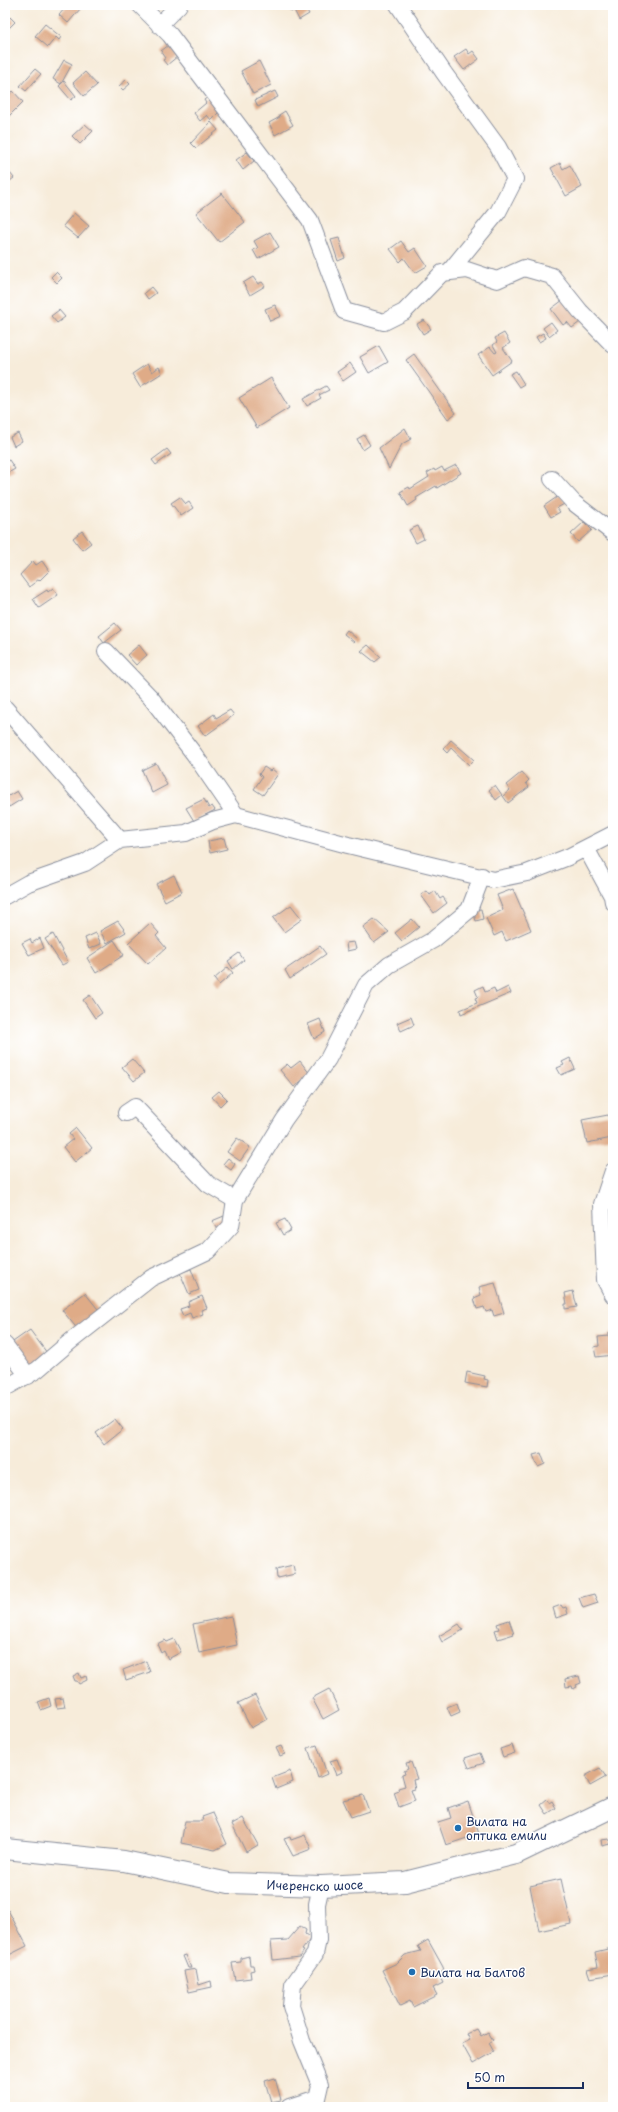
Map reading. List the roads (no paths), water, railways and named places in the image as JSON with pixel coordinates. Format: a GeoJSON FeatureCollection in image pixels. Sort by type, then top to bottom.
{"type":"FeatureCollection","features":[{"type":"Feature","properties":{"kind":"street"},"geometry":{"type":"LineString","coordinates":[[140,5],[170,35],[310,220],[344,311],[384,322],[404,312],[442,273],[468,270],[497,280],[524,268],[552,276],[580,311],[613,345]]}},
{"type":"Feature","properties":{"kind":"street"},"geometry":{"type":"LineString","coordinates":[[160,25],[179,5]]}},
{"type":"Feature","properties":{"kind":"street"},"geometry":{"type":"LineString","coordinates":[[398,5],[444,73],[498,147],[515,179],[498,212],[449,272]]}},
{"type":"Feature","properties":{"kind":"street"},"geometry":{"type":"LineString","coordinates":[[552,479],[574,502],[613,533]]}},
{"type":"Feature","properties":{"kind":"street"},"geometry":{"type":"LineString","coordinates":[[106,651],[151,698],[194,754],[236,814]]}},
{"type":"Feature","properties":{"kind":"street"},"geometry":{"type":"LineString","coordinates":[[5,708],[120,840]]}},
{"type":"Feature","properties":{"kind":"street"},"geometry":{"type":"LineString","coordinates":[[5,896],[28,883],[85,863],[120,840],[186,833],[213,821],[236,814],[348,845],[494,880],[527,873],[586,848],[613,834]]}},
{"type":"Feature","properties":{"kind":"street"},"geometry":{"type":"LineString","coordinates":[[586,848],[612,896],[613,902]]}},
{"type":"Feature","properties":{"kind":"street"},"geometry":{"type":"LineString","coordinates":[[5,1388],[37,1370],[71,1341],[151,1278],[208,1251],[231,1226],[235,1200],[284,1120],[328,1059],[366,985],[389,965],[433,940],[470,910],[482,876]]}},
{"type":"Feature","properties":{"kind":"street"},"geometry":{"type":"LineString","coordinates":[[126,1113],[135,1107],[208,1184],[235,1200]]}},
{"type":"Feature","properties":{"kind":"street"},"geometry":{"type":"LineString","coordinates":[[613,1171],[602,1204],[604,1280],[613,1295]]}},
{"type":"Feature","properties":{"kind":"street"},"geometry":{"type":"LineString","coordinates":[[5,1345],[28,1376]]}},
{"type":"Feature","properties":{"kind":"street","name":"Ичеренско шосе"},"geometry":{"type":"LineString","coordinates":[[5,1849],[124,1861],[229,1883],[321,1886],[405,1882],[516,1854],[613,1807]]}},
{"type":"Feature","properties":{"kind":"street"},"geometry":{"type":"LineString","coordinates":[[289,2107],[317,2098],[320,2084],[302,2041],[291,2006],[293,1985],[315,1954],[318,1940],[316,1904],[321,1886]]}},
{"type":"Feature","properties":{"kind":"place","name":"Вилата на оптика емили"},"geometry":{"type":"Point","coordinates":[458,1828]}},
{"type":"Feature","properties":{"kind":"place","name":"Вилата на Балтов"},"geometry":{"type":"Point","coordinates":[412,1972]}}]}
